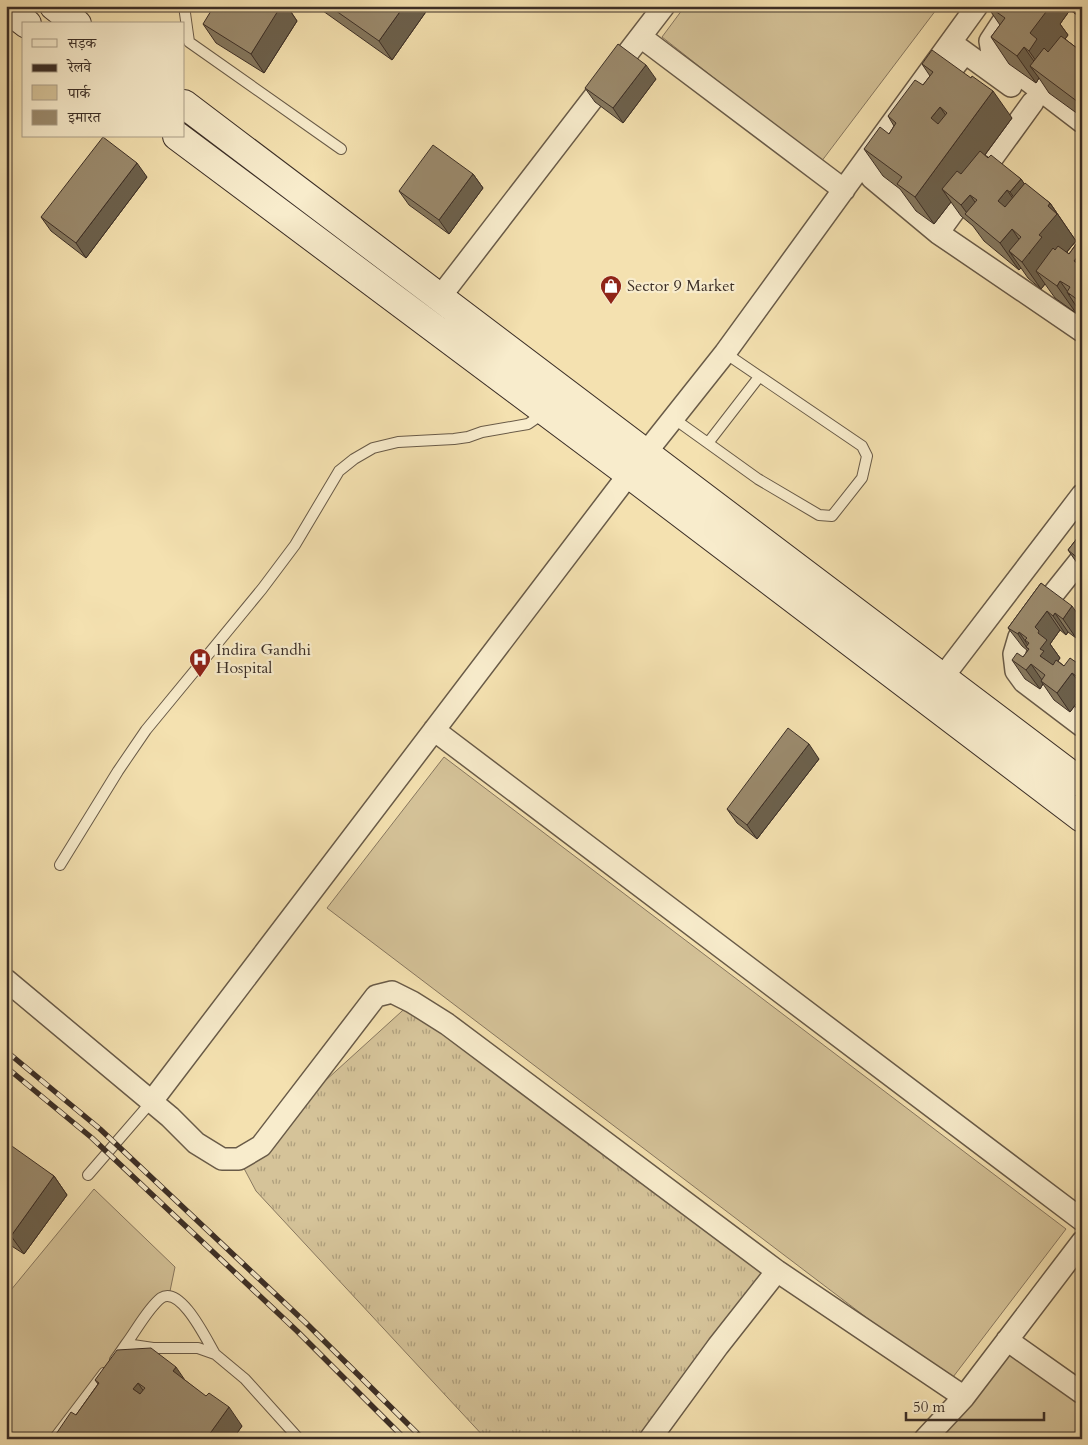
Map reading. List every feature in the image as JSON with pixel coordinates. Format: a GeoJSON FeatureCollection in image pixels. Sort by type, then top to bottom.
{"type":"FeatureCollection","features":[{"type":"Feature","properties":{"kind":"street"},"geometry":{"type":"LineString","coordinates":[[54,6],[74,22]]}},
{"type":"Feature","properties":{"kind":"street"},"geometry":{"type":"LineString","coordinates":[[440,298],[664,6]]}},
{"type":"Feature","properties":{"kind":"street"},"geometry":{"type":"LineString","coordinates":[[977,6],[958,48],[870,175],[938,233],[1082,331]]}},
{"type":"Feature","properties":{"kind":"street"},"geometry":{"type":"LineString","coordinates":[[1013,6],[990,41],[992,53],[1082,122]]}},
{"type":"Feature","properties":{"kind":"street"},"geometry":{"type":"LineString","coordinates":[[6,8],[24,22]]}},
{"type":"Feature","properties":{"kind":"street"},"geometry":{"type":"LineString","coordinates":[[641,37],[844,190]]}},
{"type":"Feature","properties":{"kind":"street"},"geometry":{"type":"LineString","coordinates":[[958,48],[1082,137]]}},
{"type":"Feature","properties":{"kind":"street"},"geometry":{"type":"LineString","coordinates":[[152,1102],[645,453],[725,353],[844,190],[958,48]]}},
{"type":"Feature","properties":{"kind":"street"},"geometry":{"type":"LineString","coordinates":[[938,233],[1033,102]]}},
{"type":"Feature","properties":{"kind":"street"},"geometry":{"type":"LineString","coordinates":[[185,105],[1082,783]]}},
{"type":"Feature","properties":{"kind":"street"},"geometry":{"type":"LineString","coordinates":[[180,138],[629,474],[1082,818]]}},
{"type":"Feature","properties":{"kind":"street"},"geometry":{"type":"LineString","coordinates":[[942,678],[1082,495]]}},
{"type":"Feature","properties":{"kind":"street"},"geometry":{"type":"LineString","coordinates":[[1082,558],[1019,637],[1014,654],[1016,671],[1024,682],[1082,726]]}},
{"type":"Feature","properties":{"kind":"street"},"geometry":{"type":"LineString","coordinates":[[434,730],[1082,1220]]}},
{"type":"Feature","properties":{"kind":"street"},"geometry":{"type":"LineString","coordinates":[[6,980],[170,1117],[196,1143],[222,1159],[239,1159],[261,1146],[376,996],[392,992],[448,1024],[777,1271],[964,1397]]}},
{"type":"Feature","properties":{"kind":"street"},"geometry":{"type":"LineString","coordinates":[[925,1439],[964,1397],[1082,1242]]}},
{"type":"Feature","properties":{"kind":"street"},"geometry":{"type":"LineString","coordinates":[[650,1439],[718,1346],[777,1271]]}},
{"type":"Feature","properties":{"kind":"street"},"geometry":{"type":"LineString","coordinates":[[1007,1340],[1082,1393]]}},
{"type":"Feature","properties":{"kind":"lane"},"geometry":{"type":"LineString","coordinates":[[184,6],[189,42],[341,149]]}},
{"type":"Feature","properties":{"kind":"lane"},"geometry":{"type":"LineString","coordinates":[[673,418],[758,479],[819,516],[832,516],[862,478],[867,456],[862,446],[725,353]]}},
{"type":"Feature","properties":{"kind":"lane"},"geometry":{"type":"LineString","coordinates":[[708,443],[759,376]]}},
{"type":"Feature","properties":{"kind":"lane"},"geometry":{"type":"LineString","coordinates":[[60,864],[146,730],[262,589],[295,545],[339,471],[354,459],[373,448],[398,442],[468,437],[482,432],[528,424],[546,412]]}},
{"type":"Feature","properties":{"kind":"lane"},"geometry":{"type":"LineString","coordinates":[[88,1175],[152,1102]]}},
{"type":"Feature","properties":{"kind":"lane"},"geometry":{"type":"LineString","coordinates":[[54,1439],[155,1305],[162,1298],[169,1296],[176,1298],[187,1308],[215,1354],[245,1379],[299,1439]]}},
{"type":"Feature","properties":{"kind":"lane"},"geometry":{"type":"LineString","coordinates":[[126,1344],[152,1348],[198,1348],[215,1354]]}},
{"type":"Feature","properties":{"kind":"green space"},"geometry":{"type":"Polygon","coordinates":[[[685,6],[939,6],[821,162],[662,37],[685,6]]]}},
{"type":"Feature","properties":{"kind":"green space"},"geometry":{"type":"Polygon","coordinates":[[[444,757],[1066,1229],[950,1381],[327,908],[444,757]]]}},
{"type":"Feature","properties":{"kind":"green space"},"geometry":{"type":"Polygon","coordinates":[[[412,1002],[777,1271],[650,1439],[486,1439],[256,1191],[239,1159],[412,1002]]]}},
{"type":"Feature","properties":{"kind":"green space"},"geometry":{"type":"Polygon","coordinates":[[[94,1189],[175,1267],[169,1296],[126,1344],[55,1439],[6,1439],[6,1296],[94,1189]]]}},
{"type":"Feature","properties":{"kind":"green space"},"geometry":{"type":"Polygon","coordinates":[[[1007,1340],[1082,1395],[1082,1439],[922,1439],[1007,1340]]]}},
{"type":"Feature","properties":{"kind":"building"},"geometry":{"type":"Polygon","coordinates":[[[214,6],[281,6],[251,54],[203,24],[214,6]]]}},
{"type":"Feature","properties":{"kind":"building"},"geometry":{"type":"Polygon","coordinates":[[[329,6],[404,6],[379,41],[329,6]]]}},
{"type":"Feature","properties":{"kind":"building"},"geometry":{"type":"Polygon","coordinates":[[[988,6],[1047,6],[1049,8],[1030,33],[1037,39],[1029,51],[1024,47],[1017,56],[991,37],[1005,18],[988,6]]]}},
{"type":"Feature","properties":{"kind":"building"},"geometry":{"type":"Polygon","coordinates":[[[1061,36],[1082,52],[1082,105],[1030,66],[1044,48],[1048,52],[1061,36]]]}},
{"type":"Feature","properties":{"kind":"building"},"geometry":{"type":"Polygon","coordinates":[[[618,44],[646,65],[613,108],[585,88],[618,44]]]}},
{"type":"Feature","properties":{"kind":"building"},"geometry":{"type":"Polygon","coordinates":[[[932,50],[993,91],[915,197],[897,184],[902,177],[864,149],[880,127],[889,134],[896,123],[888,116],[915,80],[923,85],[933,72],[922,64],[932,50]],[[940,107],[931,118],[938,124],[947,113],[940,107]]]}},
{"type":"Feature","properties":{"kind":"building"},"geometry":{"type":"Polygon","coordinates":[[[102,138],[137,163],[76,243],[41,217],[102,138]]]}},
{"type":"Feature","properties":{"kind":"building"},"geometry":{"type":"Polygon","coordinates":[[[433,145],[473,174],[439,220],[399,191],[433,145]]]}},
{"type":"Feature","properties":{"kind":"building"},"geometry":{"type":"Polygon","coordinates":[[[980,151],[988,158],[991,155],[1021,179],[1010,192],[1007,190],[998,201],[1005,207],[1025,183],[1050,203],[1048,206],[1057,214],[1039,235],[1042,237],[1022,262],[1009,251],[1021,237],[1012,229],[1000,243],[965,214],[977,200],[970,195],[961,205],[942,189],[957,171],[961,174],[980,151]]]}},
{"type":"Feature","properties":{"kind":"building"},"geometry":{"type":"Polygon","coordinates":[[[1082,236],[1082,259],[1078,256],[1074,261],[1081,266],[1082,264],[1082,303],[1067,292],[1070,287],[1060,281],[1057,286],[1036,271],[1053,248],[1055,250],[1058,246],[1069,254],[1082,236]]]}},
{"type":"Feature","properties":{"kind":"building"},"geometry":{"type":"Polygon","coordinates":[[[1082,532],[1082,557],[1080,560],[1068,550],[1082,532]]]}},
{"type":"Feature","properties":{"kind":"building"},"geometry":{"type":"Polygon","coordinates":[[[1041,583],[1072,606],[1063,619],[1055,613],[1053,616],[1047,611],[1035,627],[1039,631],[1038,633],[1047,640],[1040,649],[1044,651],[1040,656],[1053,665],[1056,660],[1064,666],[1070,658],[1080,665],[1082,662],[1082,680],[1072,673],[1057,693],[1041,681],[1045,675],[1031,664],[1026,670],[1012,660],[1017,653],[1023,657],[1029,649],[1026,647],[1029,643],[1025,640],[1027,638],[1019,632],[1018,634],[1008,628],[1041,583]]]}},
{"type":"Feature","properties":{"kind":"building"},"geometry":{"type":"Polygon","coordinates":[[[788,728],[809,744],[747,825],[727,809],[788,728]]]}},
{"type":"Feature","properties":{"kind":"building"},"geometry":{"type":"Polygon","coordinates":[[[9,1144],[54,1176],[11,1236],[6,1233],[6,1148],[9,1144]]]}},
{"type":"Feature","properties":{"kind":"building"},"geometry":{"type":"Polygon","coordinates":[[[151,1348],[176,1367],[173,1371],[206,1396],[209,1393],[229,1407],[206,1439],[196,1439],[192,1436],[191,1439],[62,1439],[56,1434],[71,1412],[76,1415],[99,1383],[95,1380],[117,1350],[151,1348]],[[138,1383],[133,1389],[140,1394],[145,1388],[138,1383]]]}},
{"type":"Feature","properties":{"kind":"railway"},"geometry":{"type":"LineString","coordinates":[[6,1051],[100,1129],[306,1323],[423,1439]]}},
{"type":"Feature","properties":{"kind":"railway"},"geometry":{"type":"LineString","coordinates":[[6,1067],[92,1138],[297,1331],[405,1439]]}},
{"type":"Feature","properties":{"kind":"place","name":"Sector 9 Market"},"geometry":{"type":"Point","coordinates":[611,305]}},
{"type":"Feature","properties":{"kind":"place","name":"Indira Gandhi Hospital"},"geometry":{"type":"Point","coordinates":[200,678]}}]}
